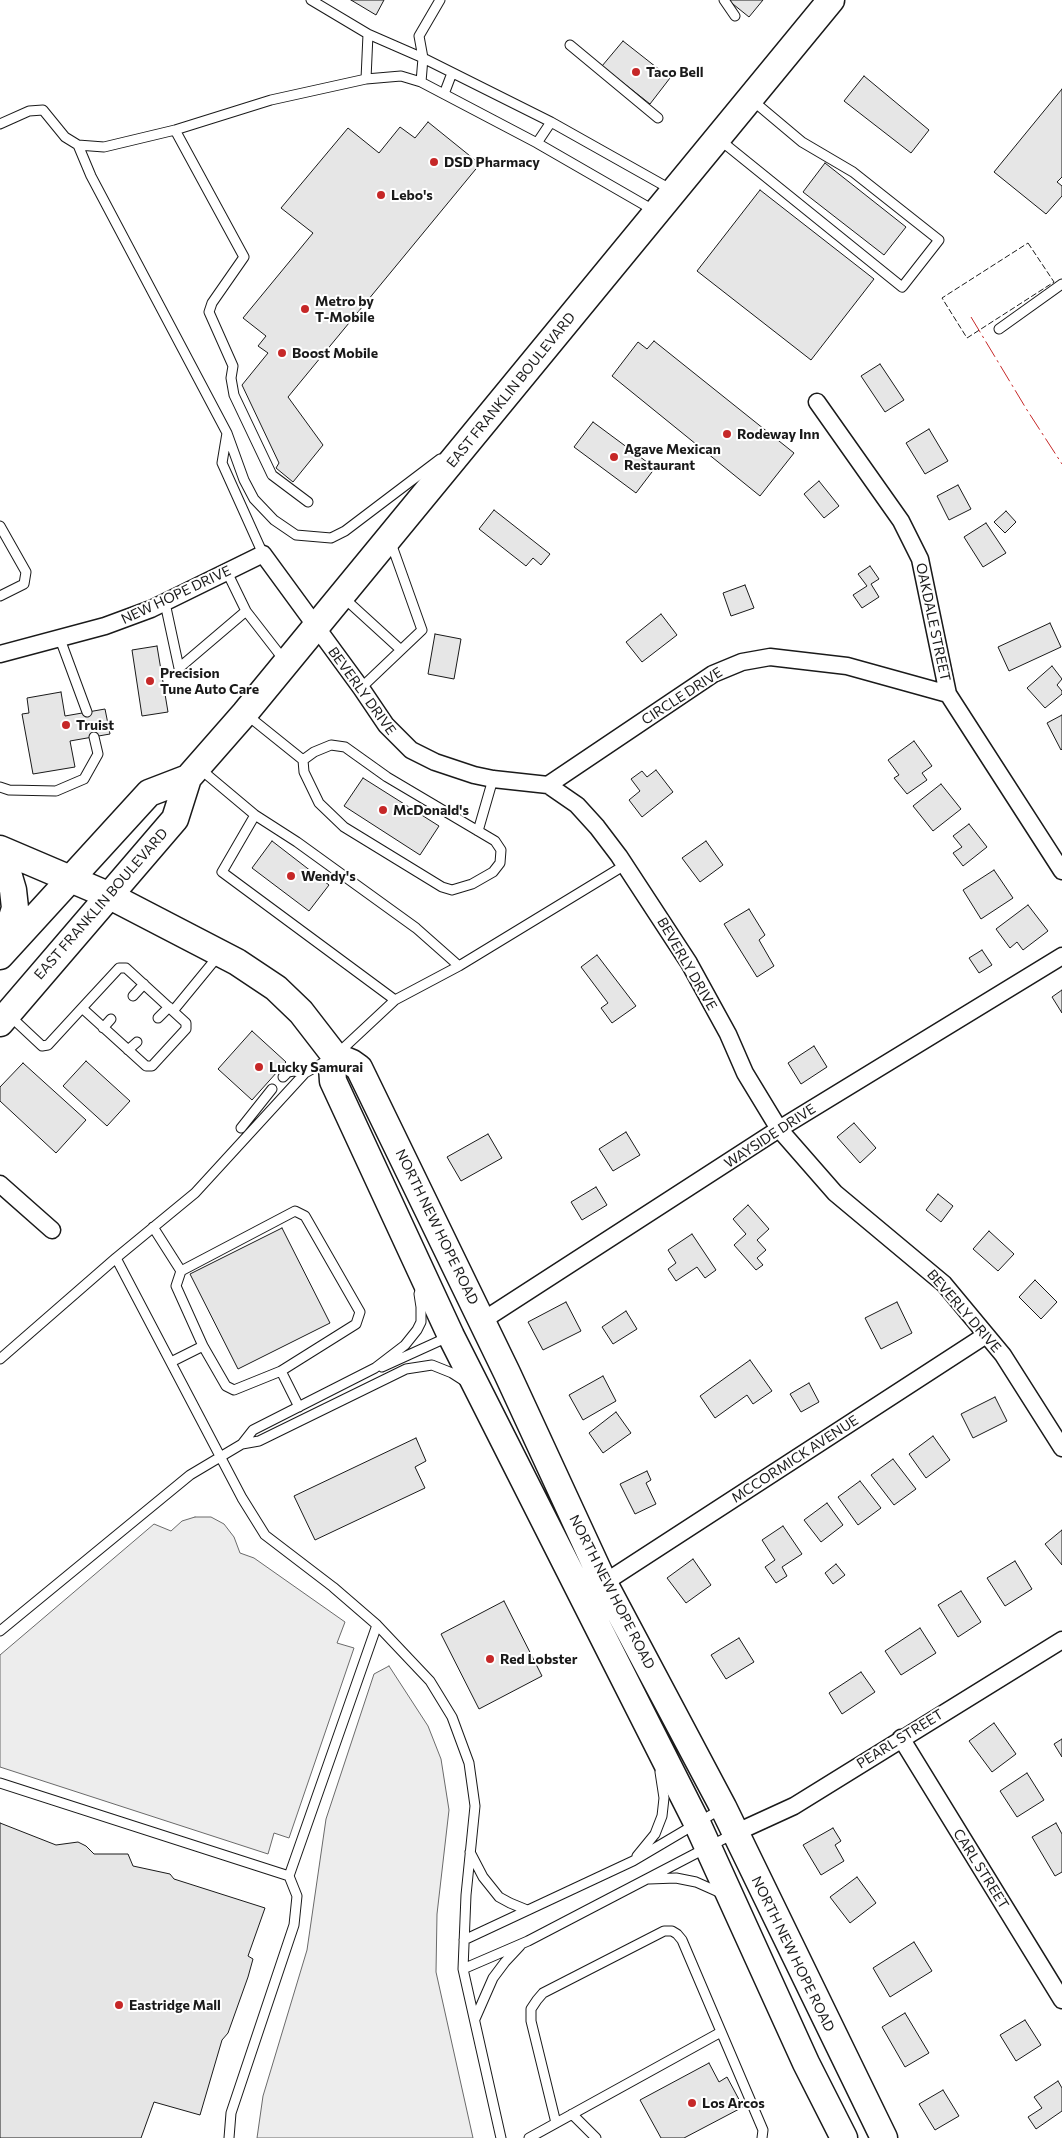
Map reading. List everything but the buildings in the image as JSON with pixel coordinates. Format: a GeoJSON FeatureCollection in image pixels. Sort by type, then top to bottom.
{"type":"FeatureCollection","features":[{"type":"Feature","properties":{"kind":"main road","name":"EAST FRANKLIN BOULEVARD"},"geometry":{"type":"LineString","coordinates":[[4,1018],[175,819],[193,772],[245,713],[831,0]]}},
{"type":"Feature","properties":{"kind":"main road","name":"EAST FRANKLIN BOULEVARD"},"geometry":{"type":"LineString","coordinates":[[0,955],[150,793],[193,772]]}},
{"type":"Feature","properties":{"kind":"main road","name":"NORTH NEW HOPE ROAD"},"geometry":{"type":"LineString","coordinates":[[0,849],[108,896],[221,953],[276,988],[302,1012],[335,1056],[360,1068],[482,1320],[604,1583],[724,1807],[884,2138]]}},
{"type":"Feature","properties":{"kind":"main road"},"geometry":{"type":"LineString","coordinates":[[0,861],[8,872],[15,908],[0,955]]}},
{"type":"Feature","properties":{"kind":"main road","name":"NORTH NEW HOPE ROAD"},"geometry":{"type":"LineString","coordinates":[[335,1056],[332,1067],[332,1081],[451,1336],[481,1392],[708,1847],[806,2063],[844,2138]]}},
{"type":"Feature","properties":{"kind":"main road"},"geometry":{"type":"LineString","coordinates":[[451,1336],[470,1343],[489,1365],[507,1373]]}},
{"type":"Feature","properties":{"kind":"street","name":"OAKDALE STREET"},"geometry":{"type":"LineString","coordinates":[[817,402],[902,521],[920,559],[948,694],[1062,871]]}},
{"type":"Feature","properties":{"kind":"street","name":"NEW HOPE DRIVE"},"geometry":{"type":"LineString","coordinates":[[0,654],[105,626],[165,603],[263,554]]}},
{"type":"Feature","properties":{"kind":"street","name":"BEVERLY DRIVE"},"geometry":{"type":"LineString","coordinates":[[263,554],[386,725],[411,750],[436,762],[493,779],[548,784],[577,805],[597,827],[625,865],[689,963],[728,1034],[745,1073],[778,1129],[835,1193],[944,1284],[1003,1355],[1062,1448]]}},
{"type":"Feature","properties":{"kind":"street","name":"CIRCLE DRIVE"},"geometry":{"type":"LineString","coordinates":[[548,784],[713,674],[742,662],[770,657],[847,666],[948,694]]}},
{"type":"Feature","properties":{"kind":"street","name":"WAYSIDE DRIVE"},"geometry":{"type":"LineString","coordinates":[[482,1320],[694,1186],[778,1129],[1062,956]]}},
{"type":"Feature","properties":{"kind":"street"},"geometry":{"type":"LineString","coordinates":[[0,1184],[52,1230]]}},
{"type":"Feature","properties":{"kind":"street","name":"MCCORMICK AVENUE"},"geometry":{"type":"LineString","coordinates":[[604,1583],[986,1335]]}},
{"type":"Feature","properties":{"kind":"street","name":"PEARL STREET"},"geometry":{"type":"LineString","coordinates":[[735,1833],[794,1806],[1062,1640]]}},
{"type":"Feature","properties":{"kind":"street","name":"CARL STREET"},"geometry":{"type":"LineString","coordinates":[[901,1738],[1062,2000]]}},
{"type":"Feature","properties":{"kind":"lane"},"geometry":{"type":"LineString","coordinates":[[311,0],[368,34],[423,58],[551,122],[675,191]]}},
{"type":"Feature","properties":{"kind":"lane"},"geometry":{"type":"LineString","coordinates":[[421,82],[423,58],[419,36],[440,0]]}},
{"type":"Feature","properties":{"kind":"lane"},"geometry":{"type":"LineString","coordinates":[[724,0],[735,16]]}},
{"type":"Feature","properties":{"kind":"lane"},"geometry":{"type":"LineString","coordinates":[[366,79],[368,34]]}},
{"type":"Feature","properties":{"kind":"lane"},"geometry":{"type":"LineString","coordinates":[[570,45],[658,118]]}},
{"type":"Feature","properties":{"kind":"lane"},"geometry":{"type":"LineString","coordinates":[[444,94],[452,73]]}},
{"type":"Feature","properties":{"kind":"lane"},"geometry":{"type":"LineString","coordinates":[[0,124],[29,111],[43,110],[65,136],[78,145],[104,147],[175,130],[271,100],[366,79],[401,76],[421,82],[537,143],[657,212]]}},
{"type":"Feature","properties":{"kind":"lane"},"geometry":{"type":"LineString","coordinates":[[718,139],[902,287],[939,240],[853,172],[802,142],[751,98]]}},
{"type":"Feature","properties":{"kind":"lane"},"geometry":{"type":"LineString","coordinates":[[537,143],[551,122]]}},
{"type":"Feature","properties":{"kind":"lane"},"geometry":{"type":"LineString","coordinates":[[175,130],[244,256],[212,303],[209,312],[233,366],[231,378],[234,395],[272,475],[308,502]]}},
{"type":"Feature","properties":{"kind":"lane"},"geometry":{"type":"LineString","coordinates":[[78,145],[91,176],[228,433],[244,480],[254,499],[274,520],[296,535],[331,538],[345,531],[477,430]]}},
{"type":"Feature","properties":{"kind":"lane"},"geometry":{"type":"LineString","coordinates":[[999,329],[1062,284]]}},
{"type":"Feature","properties":{"kind":"lane"},"geometry":{"type":"LineString","coordinates":[[228,433],[222,463],[263,554]]}},
{"type":"Feature","properties":{"kind":"lane"},"geometry":{"type":"LineString","coordinates":[[0,526],[26,572],[24,584],[0,596]]}},
{"type":"Feature","properties":{"kind":"lane"},"geometry":{"type":"LineString","coordinates":[[360,688],[422,630],[389,538]]}},
{"type":"Feature","properties":{"kind":"lane"},"geometry":{"type":"LineString","coordinates":[[227,572],[246,611],[286,662]]}},
{"type":"Feature","properties":{"kind":"lane"},"geometry":{"type":"LineString","coordinates":[[341,596],[401,650]]}},
{"type":"Feature","properties":{"kind":"lane"},"geometry":{"type":"LineString","coordinates":[[165,603],[178,668],[246,611]]}},
{"type":"Feature","properties":{"kind":"lane"},"geometry":{"type":"LineString","coordinates":[[60,639],[87,712]]}},
{"type":"Feature","properties":{"kind":"lane"},"geometry":{"type":"LineString","coordinates":[[245,713],[303,760],[304,772],[319,803],[344,827],[442,887],[452,890],[472,884],[492,872],[500,864],[501,850],[495,841],[387,777],[345,747],[331,745],[314,752],[303,760]]}},
{"type":"Feature","properties":{"kind":"lane"},"geometry":{"type":"LineString","coordinates":[[0,788],[9,790],[56,791],[84,779],[98,754],[94,737]]}},
{"type":"Feature","properties":{"kind":"lane"},"geometry":{"type":"LineString","coordinates":[[193,772],[317,856],[416,928],[459,966]]}},
{"type":"Feature","properties":{"kind":"lane"},"geometry":{"type":"LineString","coordinates":[[478,831],[493,779]]}},
{"type":"Feature","properties":{"kind":"lane"},"geometry":{"type":"LineString","coordinates":[[255,815],[222,872],[395,1000]]}},
{"type":"Feature","properties":{"kind":"lane"},"geometry":{"type":"LineString","coordinates":[[0,1360],[116,1258],[195,1193],[306,1073],[335,1056],[395,1000],[459,966],[625,865]]}},
{"type":"Feature","properties":{"kind":"lane"},"geometry":{"type":"LineString","coordinates":[[158,1018],[171,1009],[221,953]]}},
{"type":"Feature","properties":{"kind":"lane"},"geometry":{"type":"LineString","coordinates":[[4,1018],[42,1046],[48,1045],[82,1008],[119,968],[126,968],[186,1023],[186,1030],[152,1066],[146,1066],[82,1008]]}},
{"type":"Feature","properties":{"kind":"lane"},"geometry":{"type":"LineString","coordinates":[[133,996],[144,984]]}},
{"type":"Feature","properties":{"kind":"lane"},"geometry":{"type":"LineString","coordinates":[[103,1028],[112,1019]]}},
{"type":"Feature","properties":{"kind":"lane"},"geometry":{"type":"LineString","coordinates":[[128,1050],[137,1042]]}},
{"type":"Feature","properties":{"kind":"lane"},"geometry":{"type":"LineString","coordinates":[[283,1077],[288,1072],[306,1073]]}},
{"type":"Feature","properties":{"kind":"lane"},"geometry":{"type":"LineString","coordinates":[[240,1128],[272,1089]]}},
{"type":"Feature","properties":{"kind":"lane"},"geometry":{"type":"LineString","coordinates":[[295,1211],[305,1216],[360,1312],[356,1324],[281,1371],[234,1390],[226,1386],[203,1346],[176,1286],[181,1271],[295,1211]]}},
{"type":"Feature","properties":{"kind":"lane"},"geometry":{"type":"LineString","coordinates":[[153,1227],[181,1271]]}},
{"type":"Feature","properties":{"kind":"lane"},"geometry":{"type":"LineString","coordinates":[[116,1258],[242,1498],[265,1535],[333,1587],[377,1625],[430,1682],[452,1717],[469,1763],[475,1806],[470,1851],[463,1969],[501,2138]]}},
{"type":"Feature","properties":{"kind":"lane"},"geometry":{"type":"LineString","coordinates":[[0,1631],[190,1475],[242,1444],[252,1430],[375,1368],[405,1345],[417,1330],[422,1314],[419,1294],[426,1280]]}},
{"type":"Feature","properties":{"kind":"lane"},"geometry":{"type":"LineString","coordinates":[[375,1368],[382,1367],[451,1336]]}},
{"type":"Feature","properties":{"kind":"lane"},"geometry":{"type":"LineString","coordinates":[[171,1362],[203,1346]]}},
{"type":"Feature","properties":{"kind":"lane"},"geometry":{"type":"LineString","coordinates":[[242,1444],[258,1442],[391,1376],[421,1365],[441,1367],[481,1392]]}},
{"type":"Feature","properties":{"kind":"lane"},"geometry":{"type":"LineString","coordinates":[[281,1371],[299,1407]]}},
{"type":"Feature","properties":{"kind":"lane"},"geometry":{"type":"LineString","coordinates":[[229,2138],[231,2112],[294,1926],[297,1896],[289,1876],[377,1625]]}},
{"type":"Feature","properties":{"kind":"lane"},"geometry":{"type":"LineString","coordinates":[[633,1861],[655,1834],[662,1816],[664,1798],[657,1744]]}},
{"type":"Feature","properties":{"kind":"lane"},"geometry":{"type":"LineString","coordinates":[[0,1783],[289,1876]]}},
{"type":"Feature","properties":{"kind":"lane"},"geometry":{"type":"LineString","coordinates":[[464,1940],[633,1861],[724,1807]]}},
{"type":"Feature","properties":{"kind":"lane"},"geometry":{"type":"LineString","coordinates":[[463,1969],[528,1941],[641,1880],[735,1833]]}},
{"type":"Feature","properties":{"kind":"lane"},"geometry":{"type":"LineString","coordinates":[[470,1851],[484,1878],[499,1896],[527,1910]]}},
{"type":"Feature","properties":{"kind":"lane"},"geometry":{"type":"LineString","coordinates":[[641,1880],[676,1878],[696,1882],[731,1898]]}},
{"type":"Feature","properties":{"kind":"lane"},"geometry":{"type":"LineString","coordinates":[[556,2123],[531,2020],[532,2009],[543,1994],[664,1931],[672,1931],[682,1940],[763,2130],[762,2138]]}},
{"type":"Feature","properties":{"kind":"lane"},"geometry":{"type":"LineString","coordinates":[[475,2020],[493,1978],[505,1962],[528,1941]]}},
{"type":"Feature","properties":{"kind":"lane"},"geometry":{"type":"LineString","coordinates":[[529,2138],[721,2032]]}},
{"type":"Feature","properties":{"kind":"lane"},"geometry":{"type":"LineString","coordinates":[[572,2114],[596,2138]]}},
{"type":"Feature","properties":{"kind":"shaded area"},"geometry":{"type":"Polygon","coordinates":[[[195,1517],[211,1517],[224,1524],[234,1537],[240,1553],[254,1558],[345,1622],[337,1643],[354,1648],[289,1838],[274,1833],[268,1854],[0,1767],[0,1655],[154,1524],[171,1531],[182,1521],[195,1517]]]}},
{"type":"Feature","properties":{"kind":"shaded area"},"geometry":{"type":"Polygon","coordinates":[[[389,1666],[428,1726],[441,1759],[449,1810],[437,1914],[436,1972],[473,2138],[257,2138],[263,2096],[307,1950],[326,1819],[374,1674],[389,1666]]]}},
{"type":"Feature","properties":{"kind":"fence"},"geometry":{"type":"LineString","coordinates":[[1028,243],[1054,282],[967,338],[942,298],[1028,243]]}},
{"type":"Feature","properties":{"kind":"power"},"geometry":{"type":"LineString","coordinates":[[971,317],[1062,464]]}},
{"type":"Feature","properties":{"kind":"place","name":"Taco Bell"},"geometry":{"type":"Point","coordinates":[636,72]}},
{"type":"Feature","properties":{"kind":"place","name":"DSD Pharmacy"},"geometry":{"type":"Point","coordinates":[434,162]}},
{"type":"Feature","properties":{"kind":"place","name":"Lebo's"},"geometry":{"type":"Point","coordinates":[381,195]}},
{"type":"Feature","properties":{"kind":"place","name":"Metro by T-Mobile"},"geometry":{"type":"Point","coordinates":[305,309]}},
{"type":"Feature","properties":{"kind":"place","name":"Boost Mobile"},"geometry":{"type":"Point","coordinates":[282,353]}},
{"type":"Feature","properties":{"kind":"place","name":"Rodeway Inn"},"geometry":{"type":"Point","coordinates":[727,434]}},
{"type":"Feature","properties":{"kind":"place","name":"Agave Mexican Restaurant"},"geometry":{"type":"Point","coordinates":[614,457]}},
{"type":"Feature","properties":{"kind":"place","name":"Precision Tune Auto Care"},"geometry":{"type":"Point","coordinates":[150,681]}},
{"type":"Feature","properties":{"kind":"place","name":"Truist"},"geometry":{"type":"Point","coordinates":[66,725]}},
{"type":"Feature","properties":{"kind":"place","name":"McDonald's"},"geometry":{"type":"Point","coordinates":[383,810]}},
{"type":"Feature","properties":{"kind":"place","name":"Wendy's"},"geometry":{"type":"Point","coordinates":[291,876]}},
{"type":"Feature","properties":{"kind":"place","name":"Lucky Samurai"},"geometry":{"type":"Point","coordinates":[259,1067]}},
{"type":"Feature","properties":{"kind":"place","name":"Red Lobster"},"geometry":{"type":"Point","coordinates":[490,1659]}},
{"type":"Feature","properties":{"kind":"place","name":"Eastridge Mall"},"geometry":{"type":"Point","coordinates":[119,2005]}},
{"type":"Feature","properties":{"kind":"place","name":"Los Arcos"},"geometry":{"type":"Point","coordinates":[692,2103]}}]}
